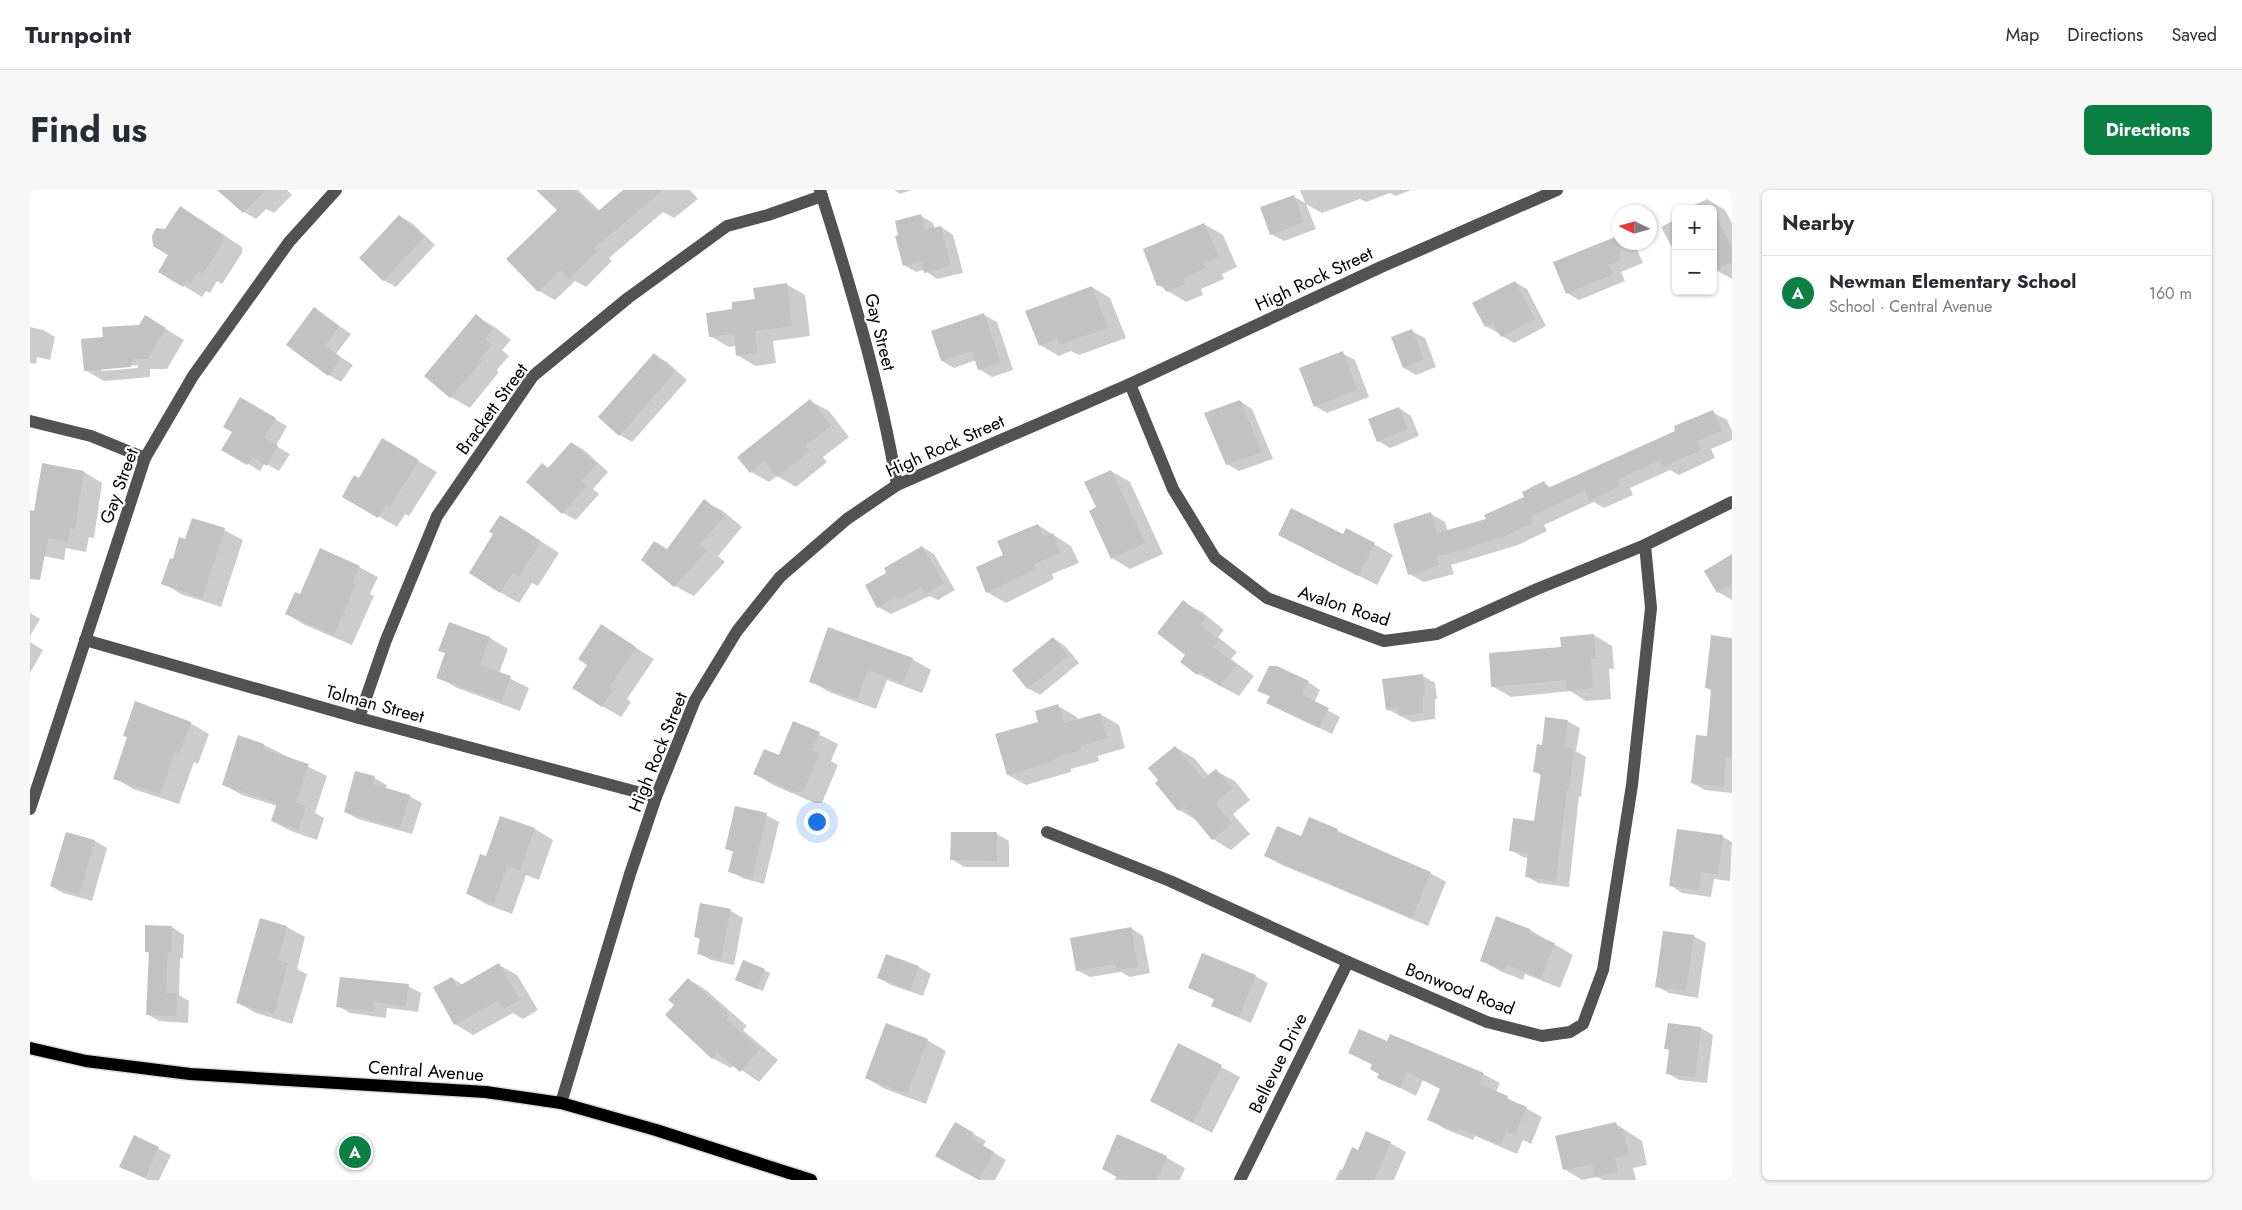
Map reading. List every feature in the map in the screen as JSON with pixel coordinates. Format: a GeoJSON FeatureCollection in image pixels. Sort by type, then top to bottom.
{"type":"FeatureCollection","features":[{"type":"Feature","properties":{"kind":"main road","name":"Central Avenue"},"geometry":{"type":"LineString","coordinates":[[30,1048],[86,1061],[190,1074],[486,1092],[561,1103],[656,1130],[811,1180]]}},
{"type":"Feature","properties":{"kind":"street","name":"Gay Street"},"geometry":{"type":"LineString","coordinates":[[30,809],[35,776],[86,640],[146,458],[193,376],[210,352],[289,242],[336,190]]}},
{"type":"Feature","properties":{"kind":"street","name":"High Rock Street"},"geometry":{"type":"LineString","coordinates":[[561,1103],[656,797],[695,700],[737,631],[780,577],[847,519],[896,485],[1130,384],[1381,268],[1557,190]]}},
{"type":"Feature","properties":{"kind":"street","name":"Gay Street"},"geometry":{"type":"LineString","coordinates":[[821,193],[847,272],[889,437],[896,485]]}},
{"type":"Feature","properties":{"kind":"street","name":"Brackett Street"},"geometry":{"type":"LineString","coordinates":[[359,718],[386,640],[437,516],[533,376],[628,298],[727,226],[768,215],[821,193]]}},
{"type":"Feature","properties":{"kind":"street","name":"Avalon Road"},"geometry":{"type":"LineString","coordinates":[[1130,384],[1173,488],[1215,558],[1267,598],[1384,641],[1436,634],[1537,589],[1645,545],[1732,502]]}},
{"type":"Feature","properties":{"kind":"street"},"geometry":{"type":"LineString","coordinates":[[30,421],[91,436],[146,458]]}},
{"type":"Feature","properties":{"kind":"street","name":"Bonwood Road"},"geometry":{"type":"LineString","coordinates":[[1046,832],[1170,881],[1348,962],[1487,1022],[1542,1036],[1570,1032],[1583,1024],[1604,970],[1632,785],[1651,608],[1645,545]]}},
{"type":"Feature","properties":{"kind":"street","name":"Tolman Street"},"geometry":{"type":"LineString","coordinates":[[86,640],[359,718],[656,797]]}},
{"type":"Feature","properties":{"kind":"street","name":"Bellevue Drive"},"geometry":{"type":"LineString","coordinates":[[1240,1180],[1348,962]]}},
{"type":"Feature","properties":{"kind":"building"},"geometry":{"type":"Polygon","coordinates":[[[217,190],[266,190],[243,213],[217,190]]]}},
{"type":"Feature","properties":{"kind":"building"},"geometry":{"type":"Polygon","coordinates":[[[536,190],[574,190],[597,212],[623,190],[663,190],[594,248],[597,252],[569,279],[561,270],[538,292],[506,259],[557,210],[536,190]]]}},
{"type":"Feature","properties":{"kind":"building"},"geometry":{"type":"Polygon","coordinates":[[[1294,195],[1304,222],[1270,235],[1260,207],[1294,195]]]}},
{"type":"Feature","properties":{"kind":"building"},"geometry":{"type":"Polygon","coordinates":[[[180,206],[223,235],[223,242],[203,274],[198,271],[190,284],[187,281],[183,287],[158,272],[168,255],[153,246],[152,236],[156,228],[165,229],[180,206]]]}},
{"type":"Feature","properties":{"kind":"building"},"geometry":{"type":"Polygon","coordinates":[[[921,214],[925,230],[941,226],[951,266],[924,273],[921,261],[903,266],[895,236],[898,235],[895,221],[921,214]]]}},
{"type":"Feature","properties":{"kind":"building"},"geometry":{"type":"Polygon","coordinates":[[[399,215],[424,237],[383,281],[359,258],[399,215]]]}},
{"type":"Feature","properties":{"kind":"building"},"geometry":{"type":"Polygon","coordinates":[[[1717,219],[1732,247],[1732,262],[1717,270],[1717,219]]]}},
{"type":"Feature","properties":{"kind":"building"},"geometry":{"type":"Polygon","coordinates":[[[1204,223],[1219,257],[1204,263],[1206,268],[1183,278],[1185,284],[1166,292],[1163,284],[1157,286],[1143,249],[1204,223]]]}},
{"type":"Feature","properties":{"kind":"building"},"geometry":{"type":"Polygon","coordinates":[[[1612,238],[1612,250],[1620,250],[1620,261],[1609,265],[1613,274],[1566,294],[1553,262],[1612,238]]]}},
{"type":"Feature","properties":{"kind":"building"},"geometry":{"type":"Polygon","coordinates":[[[1515,281],[1535,319],[1501,337],[1493,323],[1485,327],[1472,303],[1515,281]]]}},
{"type":"Feature","properties":{"kind":"building"},"geometry":{"type":"Polygon","coordinates":[[[787,283],[792,326],[755,331],[757,353],[736,356],[734,334],[709,337],[706,313],[732,309],[732,302],[755,299],[753,288],[787,283]]]}},
{"type":"Feature","properties":{"kind":"building"},"geometry":{"type":"Polygon","coordinates":[[[1092,286],[1108,328],[1059,345],[1057,339],[1039,346],[1025,311],[1092,286]]]}},
{"type":"Feature","properties":{"kind":"building"},"geometry":{"type":"Polygon","coordinates":[[[314,307],[339,326],[325,346],[341,357],[328,376],[286,345],[314,307]]]}},
{"type":"Feature","properties":{"kind":"building"},"geometry":{"type":"Polygon","coordinates":[[[984,313],[1001,363],[978,370],[972,351],[941,361],[931,331],[984,313]]]}},
{"type":"Feature","properties":{"kind":"building"},"geometry":{"type":"Polygon","coordinates":[[[476,314],[493,329],[485,339],[492,345],[479,359],[482,361],[450,398],[424,376],[476,314]]]}},
{"type":"Feature","properties":{"kind":"building"},"geometry":{"type":"Polygon","coordinates":[[[145,315],[166,328],[148,359],[132,359],[131,367],[84,371],[81,339],[103,337],[102,327],[139,325],[145,315]]]}},
{"type":"Feature","properties":{"kind":"building"},"geometry":{"type":"Polygon","coordinates":[[[1412,329],[1424,360],[1403,368],[1391,337],[1412,329]]]}},
{"type":"Feature","properties":{"kind":"building"},"geometry":{"type":"Polygon","coordinates":[[[1343,351],[1357,390],[1314,407],[1299,368],[1343,351]]]}},
{"type":"Feature","properties":{"kind":"building"},"geometry":{"type":"Polygon","coordinates":[[[654,353],[675,372],[619,436],[598,417],[654,353]]]}},
{"type":"Feature","properties":{"kind":"building"},"geometry":{"type":"Polygon","coordinates":[[[240,397],[276,418],[264,438],[278,446],[267,466],[252,457],[247,465],[221,450],[232,432],[223,427],[240,397]]]}},
{"type":"Feature","properties":{"kind":"building"},"geometry":{"type":"Polygon","coordinates":[[[810,399],[831,426],[805,446],[810,451],[777,477],[764,461],[750,473],[737,457],[810,399]]]}},
{"type":"Feature","properties":{"kind":"building"},"geometry":{"type":"Polygon","coordinates":[[[1240,400],[1262,452],[1226,465],[1204,413],[1240,400]]]}},
{"type":"Feature","properties":{"kind":"building"},"geometry":{"type":"Polygon","coordinates":[[[1399,407],[1408,429],[1377,442],[1368,419],[1399,407]]]}},
{"type":"Feature","properties":{"kind":"building"},"geometry":{"type":"Polygon","coordinates":[[[1713,410],[1722,431],[1697,441],[1701,450],[1663,467],[1660,460],[1617,480],[1620,486],[1589,501],[1585,491],[1530,517],[1533,523],[1503,537],[1437,557],[1440,565],[1408,575],[1393,524],[1431,512],[1437,533],[1486,519],[1484,515],[1524,497],[1522,492],[1544,481],[1548,488],[1675,431],[1674,426],[1713,410]]]}},
{"type":"Feature","properties":{"kind":"building"},"geometry":{"type":"Polygon","coordinates":[[[382,438],[419,460],[390,507],[386,505],[378,518],[342,497],[354,475],[359,478],[382,438]]]}},
{"type":"Feature","properties":{"kind":"building"},"geometry":{"type":"Polygon","coordinates":[[[571,442],[597,464],[581,481],[587,486],[562,514],[526,482],[542,463],[548,468],[571,442]]]}},
{"type":"Feature","properties":{"kind":"building"},"geometry":{"type":"Polygon","coordinates":[[[42,463],[84,471],[75,529],[70,528],[68,542],[48,538],[40,580],[30,579],[30,510],[34,511],[42,463]]]}},
{"type":"Feature","properties":{"kind":"building"},"geometry":{"type":"Polygon","coordinates":[[[1111,470],[1145,543],[1111,559],[1089,511],[1096,507],[1084,482],[1111,470]]]}},
{"type":"Feature","properties":{"kind":"building"},"geometry":{"type":"Polygon","coordinates":[[[704,499],[725,516],[700,544],[707,551],[674,587],[641,560],[654,541],[667,549],[704,499]]]}},
{"type":"Feature","properties":{"kind":"building"},"geometry":{"type":"Polygon","coordinates":[[[1291,508],[1343,534],[1346,528],[1375,543],[1358,576],[1278,535],[1291,508]]]}},
{"type":"Feature","properties":{"kind":"building"},"geometry":{"type":"Polygon","coordinates":[[[500,515],[541,541],[519,577],[513,573],[500,593],[469,573],[493,534],[489,532],[500,515]]]}},
{"type":"Feature","properties":{"kind":"building"},"geometry":{"type":"Polygon","coordinates":[[[192,518],[225,528],[202,598],[161,584],[170,558],[173,559],[179,537],[185,539],[192,518]]]}},
{"type":"Feature","properties":{"kind":"building"},"geometry":{"type":"Polygon","coordinates":[[[1038,524],[1043,537],[1053,533],[1061,553],[1034,564],[1036,569],[986,593],[976,567],[1003,555],[997,541],[1038,524]]]}},
{"type":"Feature","properties":{"kind":"building"},"geometry":{"type":"Polygon","coordinates":[[[922,546],[944,583],[925,594],[921,587],[898,600],[896,597],[877,608],[865,585],[886,573],[884,568],[922,546]]]}},
{"type":"Feature","properties":{"kind":"building"},"geometry":{"type":"Polygon","coordinates":[[[320,548],[360,566],[352,583],[356,584],[334,635],[285,614],[295,592],[300,594],[320,548]]]}},
{"type":"Feature","properties":{"kind":"building"},"geometry":{"type":"Polygon","coordinates":[[[1732,554],[1732,584],[1717,593],[1704,571],[1732,554]]]}},
{"type":"Feature","properties":{"kind":"building"},"geometry":{"type":"Polygon","coordinates":[[[1183,600],[1206,618],[1200,625],[1219,640],[1213,647],[1236,665],[1220,686],[1200,671],[1197,675],[1180,662],[1185,655],[1157,633],[1183,600]]]}},
{"type":"Feature","properties":{"kind":"building"},"geometry":{"type":"Polygon","coordinates":[[[449,622],[490,637],[480,665],[511,676],[501,701],[436,678],[445,653],[438,651],[449,622]]]}},
{"type":"Feature","properties":{"kind":"building"},"geometry":{"type":"Polygon","coordinates":[[[601,624],[636,647],[609,687],[613,690],[602,707],[572,688],[587,665],[578,659],[601,624]]]}},
{"type":"Feature","properties":{"kind":"building"},"geometry":{"type":"Polygon","coordinates":[[[828,627],[913,658],[903,683],[868,670],[857,699],[809,682],[828,627]]]}},
{"type":"Feature","properties":{"kind":"building"},"geometry":{"type":"Polygon","coordinates":[[[1594,634],[1596,659],[1591,659],[1593,688],[1567,691],[1566,680],[1491,687],[1489,653],[1561,647],[1560,637],[1594,634]]]}},
{"type":"Feature","properties":{"kind":"building"},"geometry":{"type":"Polygon","coordinates":[[[1711,635],[1732,638],[1732,757],[1726,757],[1724,787],[1691,783],[1696,735],[1707,736],[1711,689],[1705,688],[1711,635]]]}},
{"type":"Feature","properties":{"kind":"building"},"geometry":{"type":"Polygon","coordinates":[[[1053,637],[1068,656],[1027,689],[1012,670],[1053,637]]]}},
{"type":"Feature","properties":{"kind":"building"},"geometry":{"type":"Polygon","coordinates":[[[1269,666],[1277,666],[1309,681],[1302,695],[1329,708],[1319,728],[1266,703],[1270,696],[1257,691],[1269,666]]]}},
{"type":"Feature","properties":{"kind":"building"},"geometry":{"type":"Polygon","coordinates":[[[1423,674],[1425,693],[1423,693],[1423,713],[1399,716],[1398,708],[1386,710],[1382,679],[1423,674]]]}},
{"type":"Feature","properties":{"kind":"building"},"geometry":{"type":"Polygon","coordinates":[[[135,701],[191,722],[179,754],[175,752],[160,794],[113,779],[127,737],[123,736],[135,701]]]}},
{"type":"Feature","properties":{"kind":"building"},"geometry":{"type":"Polygon","coordinates":[[[1058,704],[1064,723],[1100,713],[1107,738],[1080,746],[1081,750],[1053,759],[1053,762],[1007,775],[995,734],[1038,722],[1035,711],[1058,704]]]}},
{"type":"Feature","properties":{"kind":"building"},"geometry":{"type":"Polygon","coordinates":[[[1545,717],[1568,720],[1564,747],[1574,749],[1556,881],[1525,877],[1528,853],[1509,851],[1513,818],[1534,821],[1541,773],[1533,772],[1537,744],[1542,745],[1545,717]]]}},
{"type":"Feature","properties":{"kind":"building"},"geometry":{"type":"Polygon","coordinates":[[[793,721],[820,732],[812,750],[820,753],[803,792],[795,792],[753,774],[764,749],[779,755],[793,721]]]}},
{"type":"Feature","properties":{"kind":"building"},"geometry":{"type":"Polygon","coordinates":[[[238,735],[264,744],[263,749],[309,764],[296,803],[306,806],[298,830],[271,821],[277,803],[222,785],[238,735]]]}},
{"type":"Feature","properties":{"kind":"building"},"geometry":{"type":"Polygon","coordinates":[[[1175,746],[1203,779],[1216,769],[1232,789],[1215,803],[1232,823],[1212,840],[1184,806],[1178,811],[1155,783],[1158,780],[1148,768],[1175,746]]]}},
{"type":"Feature","properties":{"kind":"building"},"geometry":{"type":"Polygon","coordinates":[[[355,771],[375,776],[373,784],[410,795],[400,828],[344,812],[355,771]]]}},
{"type":"Feature","properties":{"kind":"building"},"geometry":{"type":"Polygon","coordinates":[[[735,806],[767,813],[752,878],[728,872],[733,851],[725,849],[735,806]]]}},
{"type":"Feature","properties":{"kind":"building"},"geometry":{"type":"Polygon","coordinates":[[[500,816],[535,828],[520,870],[507,866],[494,904],[466,894],[480,854],[486,856],[500,816]]]}},
{"type":"Feature","properties":{"kind":"building"},"geometry":{"type":"Polygon","coordinates":[[[1309,817],[1338,829],[1337,832],[1431,872],[1412,918],[1264,856],[1277,826],[1301,836],[1309,817]]]}},
{"type":"Feature","properties":{"kind":"building"},"geometry":{"type":"Polygon","coordinates":[[[1677,829],[1723,835],[1718,875],[1701,872],[1699,890],[1669,886],[1677,829]]]}},
{"type":"Feature","properties":{"kind":"building"},"geometry":{"type":"Polygon","coordinates":[[[66,832],[95,840],[79,895],[50,886],[66,832]]]}},
{"type":"Feature","properties":{"kind":"building"},"geometry":{"type":"Polygon","coordinates":[[[951,832],[997,832],[997,861],[950,860],[951,832]]]}},
{"type":"Feature","properties":{"kind":"building"},"geometry":{"type":"Polygon","coordinates":[[[700,903],[731,909],[721,959],[697,954],[700,938],[694,937],[700,903]]]}},
{"type":"Feature","properties":{"kind":"building"},"geometry":{"type":"Polygon","coordinates":[[[1496,916],[1530,929],[1529,933],[1555,943],[1541,978],[1507,965],[1504,970],[1480,961],[1496,916]]]}},
{"type":"Feature","properties":{"kind":"building"},"geometry":{"type":"Polygon","coordinates":[[[260,918],[287,926],[278,960],[288,963],[274,1014],[236,1003],[260,918]]]}},
{"type":"Feature","properties":{"kind":"building"},"geometry":{"type":"Polygon","coordinates":[[[145,925],[172,926],[171,952],[168,952],[166,993],[177,993],[176,1016],[146,1015],[149,952],[145,952],[145,925]]]}},
{"type":"Feature","properties":{"kind":"building"},"geometry":{"type":"Polygon","coordinates":[[[1131,927],[1138,967],[1117,970],[1115,964],[1076,971],[1070,938],[1131,927]]]}},
{"type":"Feature","properties":{"kind":"building"},"geometry":{"type":"Polygon","coordinates":[[[1663,931],[1694,935],[1686,991],[1655,987],[1663,931]]]}},
{"type":"Feature","properties":{"kind":"building"},"geometry":{"type":"Polygon","coordinates":[[[1202,953],[1256,975],[1239,1017],[1211,1006],[1214,999],[1188,988],[1202,953]]]}},
{"type":"Feature","properties":{"kind":"building"},"geometry":{"type":"Polygon","coordinates":[[[886,954],[919,966],[910,990],[877,978],[886,954]]]}},
{"type":"Feature","properties":{"kind":"building"},"geometry":{"type":"Polygon","coordinates":[[[743,960],[765,969],[757,989],[735,980],[743,960]]]}},
{"type":"Feature","properties":{"kind":"building"},"geometry":{"type":"Polygon","coordinates":[[[499,963],[520,1000],[503,1009],[498,1001],[454,1025],[433,987],[452,977],[457,987],[499,963]]]}},
{"type":"Feature","properties":{"kind":"building"},"geometry":{"type":"Polygon","coordinates":[[[340,977],[409,984],[406,1006],[375,1002],[374,1012],[336,1007],[340,977]]]}},
{"type":"Feature","properties":{"kind":"building"},"geometry":{"type":"Polygon","coordinates":[[[688,978],[730,1015],[726,1019],[760,1049],[740,1072],[717,1052],[712,1059],[665,1015],[674,1005],[668,1000],[688,978]]]}},
{"type":"Feature","properties":{"kind":"building"},"geometry":{"type":"Polygon","coordinates":[[[886,1023],[928,1039],[907,1094],[865,1078],[886,1023]]]}},
{"type":"Feature","properties":{"kind":"building"},"geometry":{"type":"Polygon","coordinates":[[[1668,1023],[1701,1027],[1695,1077],[1666,1074],[1669,1049],[1664,1049],[1668,1023]]]}},
{"type":"Feature","properties":{"kind":"building"},"geometry":{"type":"Polygon","coordinates":[[[1359,1029],[1387,1041],[1390,1034],[1484,1073],[1479,1084],[1508,1096],[1507,1099],[1527,1107],[1515,1135],[1506,1132],[1501,1145],[1458,1128],[1457,1132],[1427,1120],[1440,1089],[1407,1072],[1400,1088],[1377,1078],[1379,1074],[1370,1069],[1372,1064],[1348,1053],[1359,1029]]]}},
{"type":"Feature","properties":{"kind":"building"},"geometry":{"type":"Polygon","coordinates":[[[1178,1043],[1222,1065],[1193,1123],[1150,1101],[1178,1043]]]}},
{"type":"Feature","properties":{"kind":"building"},"geometry":{"type":"Polygon","coordinates":[[[955,1122],[974,1133],[971,1138],[994,1152],[979,1180],[935,1156],[955,1122]]]}},
{"type":"Feature","properties":{"kind":"building"},"geometry":{"type":"Polygon","coordinates":[[[1616,1122],[1618,1130],[1623,1129],[1629,1155],[1615,1158],[1618,1172],[1595,1177],[1592,1164],[1563,1170],[1555,1136],[1616,1122]]]}},
{"type":"Feature","properties":{"kind":"building"},"geometry":{"type":"Polygon","coordinates":[[[1366,1131],[1391,1142],[1374,1180],[1338,1180],[1352,1147],[1358,1150],[1366,1131]]]}},
{"type":"Feature","properties":{"kind":"building"},"geometry":{"type":"Polygon","coordinates":[[[1117,1134],[1167,1156],[1157,1180],[1125,1180],[1102,1169],[1117,1134]]]}},
{"type":"Feature","properties":{"kind":"building"},"geometry":{"type":"Polygon","coordinates":[[[134,1135],[159,1147],[145,1178],[119,1167],[134,1135]]]}},
{"type":"Feature","properties":{"kind":"place","name":"Newman Elementary School"},"geometry":{"type":"Point","coordinates":[355,1152]}}]}
